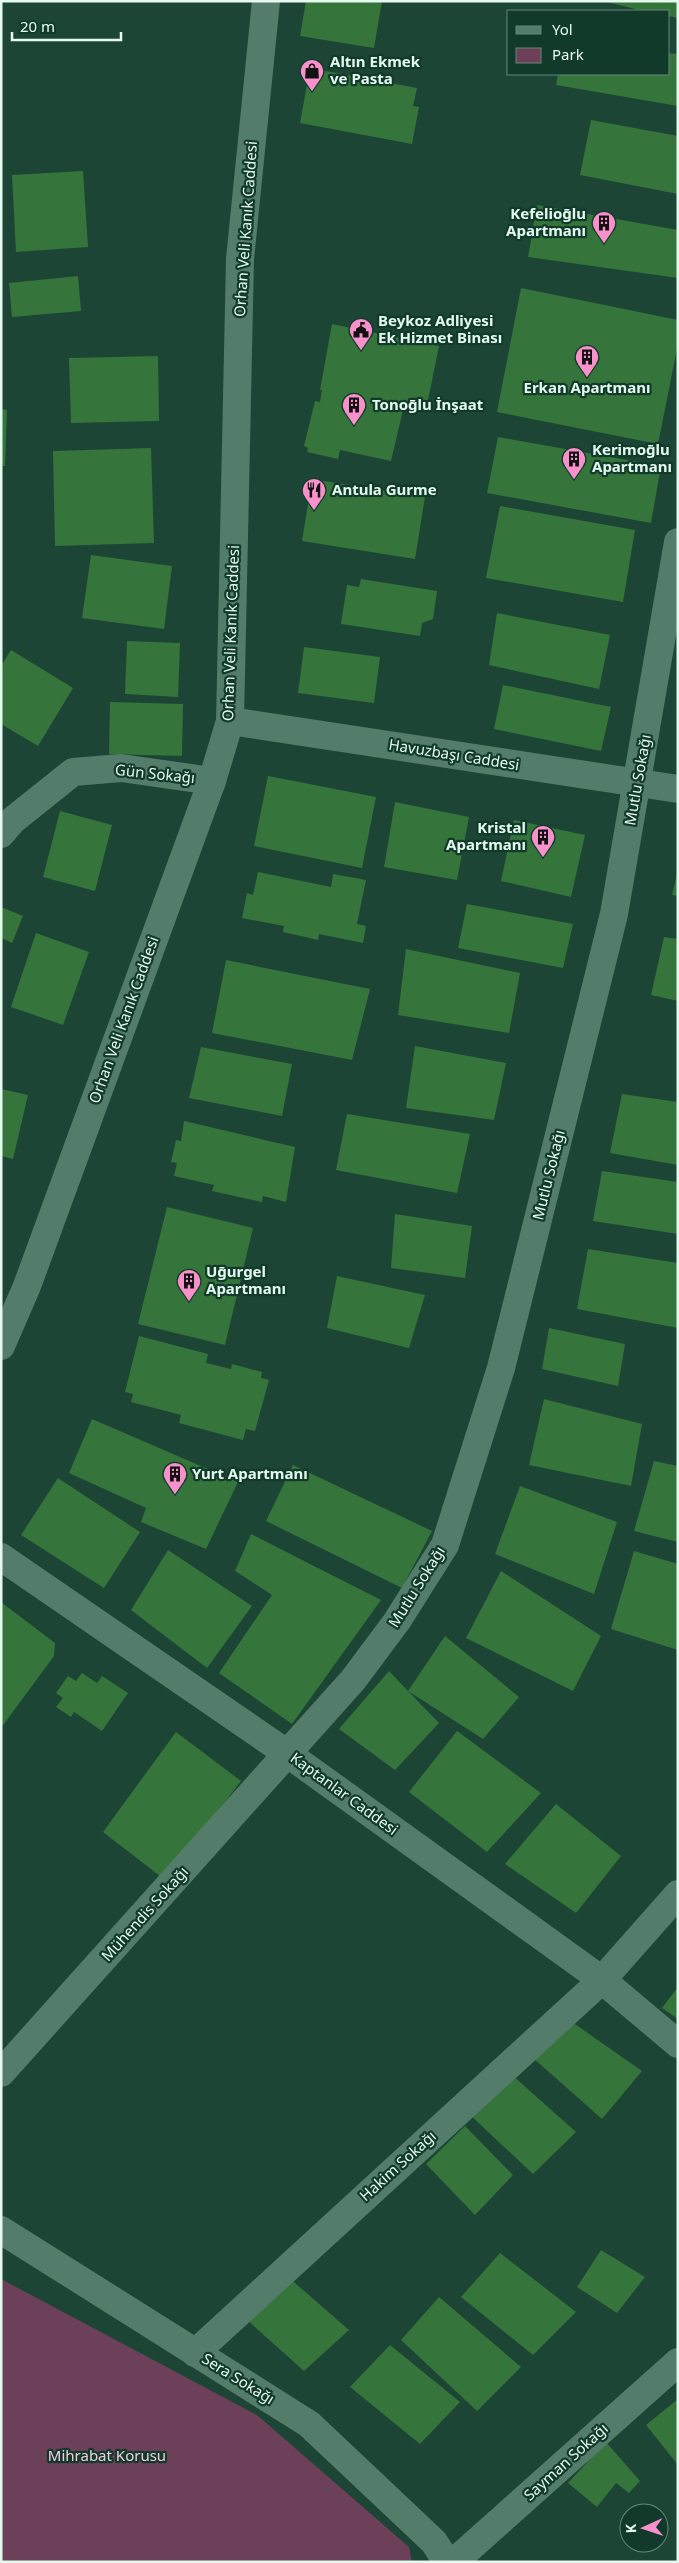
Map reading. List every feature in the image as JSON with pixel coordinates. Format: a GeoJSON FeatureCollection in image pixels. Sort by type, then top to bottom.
{"type":"FeatureCollection","features":[{"type":"Feature","properties":{"kind":"street","name":"Orhan Veli Kanık Caddesi"},"geometry":{"type":"LineString","coordinates":[[1,1346],[27,1286],[212,781],[230,721],[240,259],[266,1]]}},
{"type":"Feature","properties":{"kind":"street","name":"Mutlu Sokağı"},"geometry":{"type":"LineString","coordinates":[[288,1754],[354,1680],[397,1621],[445,1545],[501,1368],[614,914],[678,542]]}},
{"type":"Feature","properties":{"kind":"street","name":"Havuzbaşı Caddesi"},"geometry":{"type":"LineString","coordinates":[[230,721],[678,790]]}},
{"type":"Feature","properties":{"kind":"street","name":"Gün Sokağı"},"geometry":{"type":"LineString","coordinates":[[1,834],[13,820],[73,772],[121,768],[212,781]]}},
{"type":"Feature","properties":{"kind":"street","name":"Kaptanlar Caddesi"},"geometry":{"type":"LineString","coordinates":[[1,1557],[288,1754],[602,1980],[678,2044]]}},
{"type":"Feature","properties":{"kind":"street","name":"Mühendis Sokağı"},"geometry":{"type":"LineString","coordinates":[[1,2073],[288,1754]]}},
{"type":"Feature","properties":{"kind":"street","name":"Hakim Sokağı"},"geometry":{"type":"LineString","coordinates":[[195,2353],[602,1980],[678,1894]]}},
{"type":"Feature","properties":{"kind":"street","name":"Sera Sokağı"},"geometry":{"type":"LineString","coordinates":[[1,2230],[309,2424],[434,2542],[447,2562]]}},
{"type":"Feature","properties":{"kind":"street","name":"Sayman Sokağı"},"geometry":{"type":"LineString","coordinates":[[454,2562],[678,2362]]}},
{"type":"Feature","properties":{"kind":"green space","name":"Mihrabat Korusu"},"geometry":{"type":"Polygon","coordinates":[[[1,2279],[257,2415],[409,2547],[412,2562],[1,2562],[1,2279]]]}},
{"type":"Feature","properties":{"kind":"building"},"geometry":{"type":"Polygon","coordinates":[[[306,1],[382,1],[374,48],[300,36],[306,1]]]}},
{"type":"Feature","properties":{"kind":"building"},"geometry":{"type":"Polygon","coordinates":[[[603,1],[678,1],[678,18],[669,16],[669,10],[639,10],[603,1]]]}},
{"type":"Feature","properties":{"kind":"building"},"geometry":{"type":"Polygon","coordinates":[[[669,53],[678,54],[678,106],[556,85],[558,75],[669,75],[669,53]]]}},
{"type":"Feature","properties":{"kind":"building"},"geometry":{"type":"Polygon","coordinates":[[[310,68],[417,88],[413,106],[419,107],[412,144],[300,123],[310,68]]]}},
{"type":"Feature","properties":{"kind":"building"},"geometry":{"type":"Polygon","coordinates":[[[591,120],[678,136],[678,194],[580,175],[591,120]]]}},
{"type":"Feature","properties":{"kind":"building"},"geometry":{"type":"Polygon","coordinates":[[[83,171],[88,247],[16,252],[12,175],[83,171]]]}},
{"type":"Feature","properties":{"kind":"building","name":"Kefelioḡlu Apartmanı"},"geometry":{"type":"Polygon","coordinates":[[[537,205],[678,230],[678,278],[528,257],[537,205]]]}},
{"type":"Feature","properties":{"kind":"building"},"geometry":{"type":"Polygon","coordinates":[[[78,276],[81,311],[12,317],[9,283],[78,276]]]}},
{"type":"Feature","properties":{"kind":"building","name":"Erkan Apartmanı"},"geometry":{"type":"Polygon","coordinates":[[[521,288],[678,320],[678,344],[658,444],[497,412],[521,288]]]}},
{"type":"Feature","properties":{"kind":"building"},"geometry":{"type":"Polygon","coordinates":[[[332,324],[439,346],[426,410],[404,406],[391,461],[340,450],[338,459],[307,452],[308,448],[304,446],[315,401],[320,402],[322,390],[320,390],[332,324]]]}},
{"type":"Feature","properties":{"kind":"building"},"geometry":{"type":"Polygon","coordinates":[[[158,356],[159,421],[71,423],[69,358],[158,356]]]}},
{"type":"Feature","properties":{"kind":"building"},"geometry":{"type":"Polygon","coordinates":[[[1,409],[7,410],[5,466],[1,466],[1,409]]]}},
{"type":"Feature","properties":{"kind":"building","name":"Kerimoḡlu Apartmanı"},"geometry":{"type":"Polygon","coordinates":[[[498,437],[661,466],[651,523],[487,493],[498,437]]]}},
{"type":"Feature","properties":{"kind":"building"},"geometry":{"type":"Polygon","coordinates":[[[151,448],[154,543],[55,546],[53,451],[151,448]]]}},
{"type":"Feature","properties":{"kind":"building"},"geometry":{"type":"Polygon","coordinates":[[[312,479],[425,497],[415,559],[302,541],[312,479]]]}},
{"type":"Feature","properties":{"kind":"building"},"geometry":{"type":"Polygon","coordinates":[[[500,506],[635,530],[623,602],[486,578],[500,506]]]}},
{"type":"Feature","properties":{"kind":"building"},"geometry":{"type":"Polygon","coordinates":[[[91,555],[172,566],[164,629],[82,618],[91,555]]]}},
{"type":"Feature","properties":{"kind":"building"},"geometry":{"type":"Polygon","coordinates":[[[361,579],[437,591],[433,619],[422,623],[420,636],[341,624],[347,585],[359,587],[361,579]]]}},
{"type":"Feature","properties":{"kind":"building"},"geometry":{"type":"Polygon","coordinates":[[[497,613],[610,635],[599,689],[489,665],[497,613]]]}},
{"type":"Feature","properties":{"kind":"building"},"geometry":{"type":"Polygon","coordinates":[[[127,641],[180,643],[178,697],[125,694],[127,641]]]}},
{"type":"Feature","properties":{"kind":"building"},"geometry":{"type":"Polygon","coordinates":[[[304,647],[380,657],[374,703],[298,693],[304,647]]]}},
{"type":"Feature","properties":{"kind":"building"},"geometry":{"type":"Polygon","coordinates":[[[11,650],[73,688],[38,746],[1,724],[1,666],[11,650]]]}},
{"type":"Feature","properties":{"kind":"building"},"geometry":{"type":"Polygon","coordinates":[[[503,685],[611,707],[601,751],[494,729],[503,685]]]}},
{"type":"Feature","properties":{"kind":"building"},"geometry":{"type":"Polygon","coordinates":[[[110,702],[183,704],[182,756],[109,754],[110,702]]]}},
{"type":"Feature","properties":{"kind":"building"},"geometry":{"type":"Polygon","coordinates":[[[268,776],[376,797],[362,868],[254,846],[268,776]]]}},
{"type":"Feature","properties":{"kind":"building"},"geometry":{"type":"Polygon","coordinates":[[[395,802],[469,817],[457,880],[384,867],[395,802]]]}},
{"type":"Feature","properties":{"kind":"building"},"geometry":{"type":"Polygon","coordinates":[[[60,811],[112,825],[95,891],[43,877],[60,811]]]}},
{"type":"Feature","properties":{"kind":"building","name":"Kristal Apartmanı"},"geometry":{"type":"Polygon","coordinates":[[[514,820],[585,835],[571,897],[501,881],[514,820]]]}},
{"type":"Feature","properties":{"kind":"building"},"geometry":{"type":"Polygon","coordinates":[[[258,872],[331,887],[333,874],[366,880],[357,924],[366,926],[363,943],[319,934],[318,940],[283,932],[284,926],[242,918],[247,893],[253,895],[258,872]]]}},
{"type":"Feature","properties":{"kind":"building"},"geometry":{"type":"Polygon","coordinates":[[[678,874],[678,896],[672,895],[678,874]]]}},
{"type":"Feature","properties":{"kind":"building"},"geometry":{"type":"Polygon","coordinates":[[[467,904],[573,924],[563,968],[458,948],[467,904]]]}},
{"type":"Feature","properties":{"kind":"building"},"geometry":{"type":"Polygon","coordinates":[[[1,907],[23,916],[12,943],[1,938],[1,907]]]}},
{"type":"Feature","properties":{"kind":"building"},"geometry":{"type":"Polygon","coordinates":[[[36,933],[89,952],[63,1025],[11,1007],[36,933]]]}},
{"type":"Feature","properties":{"kind":"building"},"geometry":{"type":"Polygon","coordinates":[[[664,937],[678,939],[678,1001],[651,995],[664,937]]]}},
{"type":"Feature","properties":{"kind":"building"},"geometry":{"type":"Polygon","coordinates":[[[406,949],[520,973],[509,1033],[398,1015],[406,949]]]}},
{"type":"Feature","properties":{"kind":"building"},"geometry":{"type":"Polygon","coordinates":[[[226,960],[370,989],[352,1060],[212,1033],[226,960]]]}},
{"type":"Feature","properties":{"kind":"building"},"geometry":{"type":"Polygon","coordinates":[[[415,1046],[506,1063],[494,1120],[406,1108],[415,1046]]]}},
{"type":"Feature","properties":{"kind":"building"},"geometry":{"type":"Polygon","coordinates":[[[201,1047],[292,1064],[282,1116],[189,1098],[201,1047]]]}},
{"type":"Feature","properties":{"kind":"building"},"geometry":{"type":"Polygon","coordinates":[[[1,1089],[28,1095],[13,1159],[1,1156],[1,1089]]]}},
{"type":"Feature","properties":{"kind":"building"},"geometry":{"type":"Polygon","coordinates":[[[622,1094],[678,1102],[678,1165],[610,1153],[622,1094]]]}},
{"type":"Feature","properties":{"kind":"building"},"geometry":{"type":"Polygon","coordinates":[[[347,1114],[470,1134],[457,1193],[336,1170],[347,1114]]]}},
{"type":"Feature","properties":{"kind":"building"},"geometry":{"type":"Polygon","coordinates":[[[184,1121],[295,1147],[286,1202],[263,1196],[262,1202],[212,1191],[214,1185],[174,1176],[177,1163],[171,1162],[176,1140],[181,1141],[184,1121]]]}},
{"type":"Feature","properties":{"kind":"building"},"geometry":{"type":"Polygon","coordinates":[[[602,1171],[678,1182],[678,1234],[593,1221],[602,1171]]]}},
{"type":"Feature","properties":{"kind":"building"},"geometry":{"type":"Polygon","coordinates":[[[167,1207],[253,1228],[225,1345],[138,1324],[167,1207]]]}},
{"type":"Feature","properties":{"kind":"building"},"geometry":{"type":"Polygon","coordinates":[[[395,1214],[472,1226],[465,1278],[391,1268],[395,1214]]]}},
{"type":"Feature","properties":{"kind":"building"},"geometry":{"type":"Polygon","coordinates":[[[588,1249],[678,1263],[678,1328],[577,1309],[588,1249]]]}},
{"type":"Feature","properties":{"kind":"building"},"geometry":{"type":"Polygon","coordinates":[[[337,1276],[425,1295],[409,1348],[327,1328],[337,1276]]]}},
{"type":"Feature","properties":{"kind":"building"},"geometry":{"type":"Polygon","coordinates":[[[549,1328],[625,1344],[618,1386],[542,1369],[549,1328]]]}},
{"type":"Feature","properties":{"kind":"building"},"geometry":{"type":"Polygon","coordinates":[[[139,1336],[208,1354],[206,1363],[231,1369],[232,1364],[262,1372],[261,1378],[269,1380],[255,1431],[246,1429],[243,1440],[179,1423],[181,1415],[131,1402],[133,1394],[125,1392],[139,1336]]]}},
{"type":"Feature","properties":{"kind":"building"},"geometry":{"type":"Polygon","coordinates":[[[544,1399],[642,1424],[631,1486],[529,1465],[544,1399]]]}},
{"type":"Feature","properties":{"kind":"building","name":"Yurt Apartmanı"},"geometry":{"type":"Polygon","coordinates":[[[92,1419],[238,1482],[206,1549],[141,1522],[146,1508],[69,1473],[92,1419]]]}},
{"type":"Feature","properties":{"kind":"building"},"geometry":{"type":"Polygon","coordinates":[[[654,1461],[678,1466],[678,1542],[634,1531],[654,1461]]]}},
{"type":"Feature","properties":{"kind":"building"},"geometry":{"type":"Polygon","coordinates":[[[293,1465],[432,1531],[402,1588],[266,1521],[293,1465]]]}},
{"type":"Feature","properties":{"kind":"building"},"geometry":{"type":"Polygon","coordinates":[[[58,1478],[140,1532],[104,1588],[21,1535],[58,1478]]]}},
{"type":"Feature","properties":{"kind":"building"},"geometry":{"type":"Polygon","coordinates":[[[520,1486],[617,1522],[594,1594],[495,1554],[520,1486]]]}},
{"type":"Feature","properties":{"kind":"building"},"geometry":{"type":"Polygon","coordinates":[[[251,1534],[381,1600],[292,1724],[219,1673],[272,1595],[235,1571],[251,1534]]]}},
{"type":"Feature","properties":{"kind":"building"},"geometry":{"type":"Polygon","coordinates":[[[168,1550],[252,1606],[207,1668],[131,1610],[168,1550]]]}},
{"type":"Feature","properties":{"kind":"building"},"geometry":{"type":"Polygon","coordinates":[[[634,1551],[678,1564],[678,1650],[611,1629],[634,1551]]]}},
{"type":"Feature","properties":{"kind":"building"},"geometry":{"type":"Polygon","coordinates":[[[501,1571],[601,1636],[573,1691],[466,1638],[501,1571]]]}},
{"type":"Feature","properties":{"kind":"building"},"geometry":{"type":"Polygon","coordinates":[[[1,1602],[55,1643],[54,1656],[1,1728],[1,1602]]]}},
{"type":"Feature","properties":{"kind":"building"},"geometry":{"type":"Polygon","coordinates":[[[445,1636],[519,1697],[483,1739],[408,1691],[445,1636]]]}},
{"type":"Feature","properties":{"kind":"building"},"geometry":{"type":"Polygon","coordinates":[[[389,1671],[439,1723],[395,1770],[339,1729],[389,1671]]]}},
{"type":"Feature","properties":{"kind":"building"},"geometry":{"type":"Polygon","coordinates":[[[82,1673],[97,1683],[102,1676],[128,1693],[102,1731],[74,1712],[71,1717],[56,1707],[63,1698],[56,1693],[68,1676],[76,1681],[82,1673]]]}},
{"type":"Feature","properties":{"kind":"building"},"geometry":{"type":"Polygon","coordinates":[[[457,1731],[541,1793],[487,1852],[409,1792],[457,1731]]]}},
{"type":"Feature","properties":{"kind":"building"},"geometry":{"type":"Polygon","coordinates":[[[176,1732],[241,1781],[165,1880],[103,1832],[176,1732]]]}},
{"type":"Feature","properties":{"kind":"building"},"geometry":{"type":"Polygon","coordinates":[[[556,1804],[621,1856],[576,1913],[505,1864],[556,1804]]]}},
{"type":"Feature","properties":{"kind":"building"},"geometry":{"type":"Polygon","coordinates":[[[678,1987],[678,2019],[662,2008],[678,1987]]]}},
{"type":"Feature","properties":{"kind":"building"},"geometry":{"type":"Polygon","coordinates":[[[572,2022],[642,2071],[602,2119],[533,2058],[572,2022]]]}},
{"type":"Feature","properties":{"kind":"building"},"geometry":{"type":"Polygon","coordinates":[[[511,2074],[576,2132],[533,2174],[468,2113],[511,2074]]]}},
{"type":"Feature","properties":{"kind":"building"},"geometry":{"type":"Polygon","coordinates":[[[465,2126],[513,2175],[475,2215],[426,2164],[465,2126]]]}},
{"type":"Feature","properties":{"kind":"building"},"geometry":{"type":"Polygon","coordinates":[[[601,2250],[645,2277],[617,2313],[577,2287],[601,2250]]]}},
{"type":"Feature","properties":{"kind":"building"},"geometry":{"type":"Polygon","coordinates":[[[500,2253],[576,2312],[533,2355],[461,2297],[500,2253]]]}},
{"type":"Feature","properties":{"kind":"building"},"geometry":{"type":"Polygon","coordinates":[[[287,2276],[349,2330],[304,2371],[247,2320],[287,2276]]]}},
{"type":"Feature","properties":{"kind":"building"},"geometry":{"type":"Polygon","coordinates":[[[439,2297],[521,2367],[477,2411],[401,2340],[439,2297]]]}},
{"type":"Feature","properties":{"kind":"building"},"geometry":{"type":"Polygon","coordinates":[[[390,2345],[460,2402],[420,2444],[350,2387],[390,2345]]]}},
{"type":"Feature","properties":{"kind":"building"},"geometry":{"type":"Polygon","coordinates":[[[678,2399],[678,2465],[646,2425],[678,2399]]]}},
{"type":"Feature","properties":{"kind":"building"},"geometry":{"type":"Polygon","coordinates":[[[606,2442],[640,2481],[629,2493],[616,2483],[597,2507],[568,2483],[606,2442]]]}},
{"type":"Feature","properties":{"kind":"place","name":"Altın Ekmek ve Pasta"},"geometry":{"type":"Point","coordinates":[312,92]}},
{"type":"Feature","properties":{"kind":"place","name":"Kefelioḡlu Apartmanı"},"geometry":{"type":"Point","coordinates":[604,244]}},
{"type":"Feature","properties":{"kind":"place","name":"Beykoz Adliyesi Ek Hizmet Binası"},"geometry":{"type":"Point","coordinates":[361,351]}},
{"type":"Feature","properties":{"kind":"place","name":"Erkan Apartmanı"},"geometry":{"type":"Point","coordinates":[587,378]}},
{"type":"Feature","properties":{"kind":"place","name":"Tonoḡlu İnşaat"},"geometry":{"type":"Point","coordinates":[354,426]}},
{"type":"Feature","properties":{"kind":"place","name":"Kerimoḡlu Apartmanı"},"geometry":{"type":"Point","coordinates":[574,480]}},
{"type":"Feature","properties":{"kind":"place","name":"Antula Gurme"},"geometry":{"type":"Point","coordinates":[314,511]}},
{"type":"Feature","properties":{"kind":"place","name":"Kristal Apartmanı"},"geometry":{"type":"Point","coordinates":[543,858]}},
{"type":"Feature","properties":{"kind":"place","name":"Uḡurgel Apartmanı"},"geometry":{"type":"Point","coordinates":[189,1302]}},
{"type":"Feature","properties":{"kind":"place","name":"Yurt Apartmanı"},"geometry":{"type":"Point","coordinates":[175,1495]}}]}
